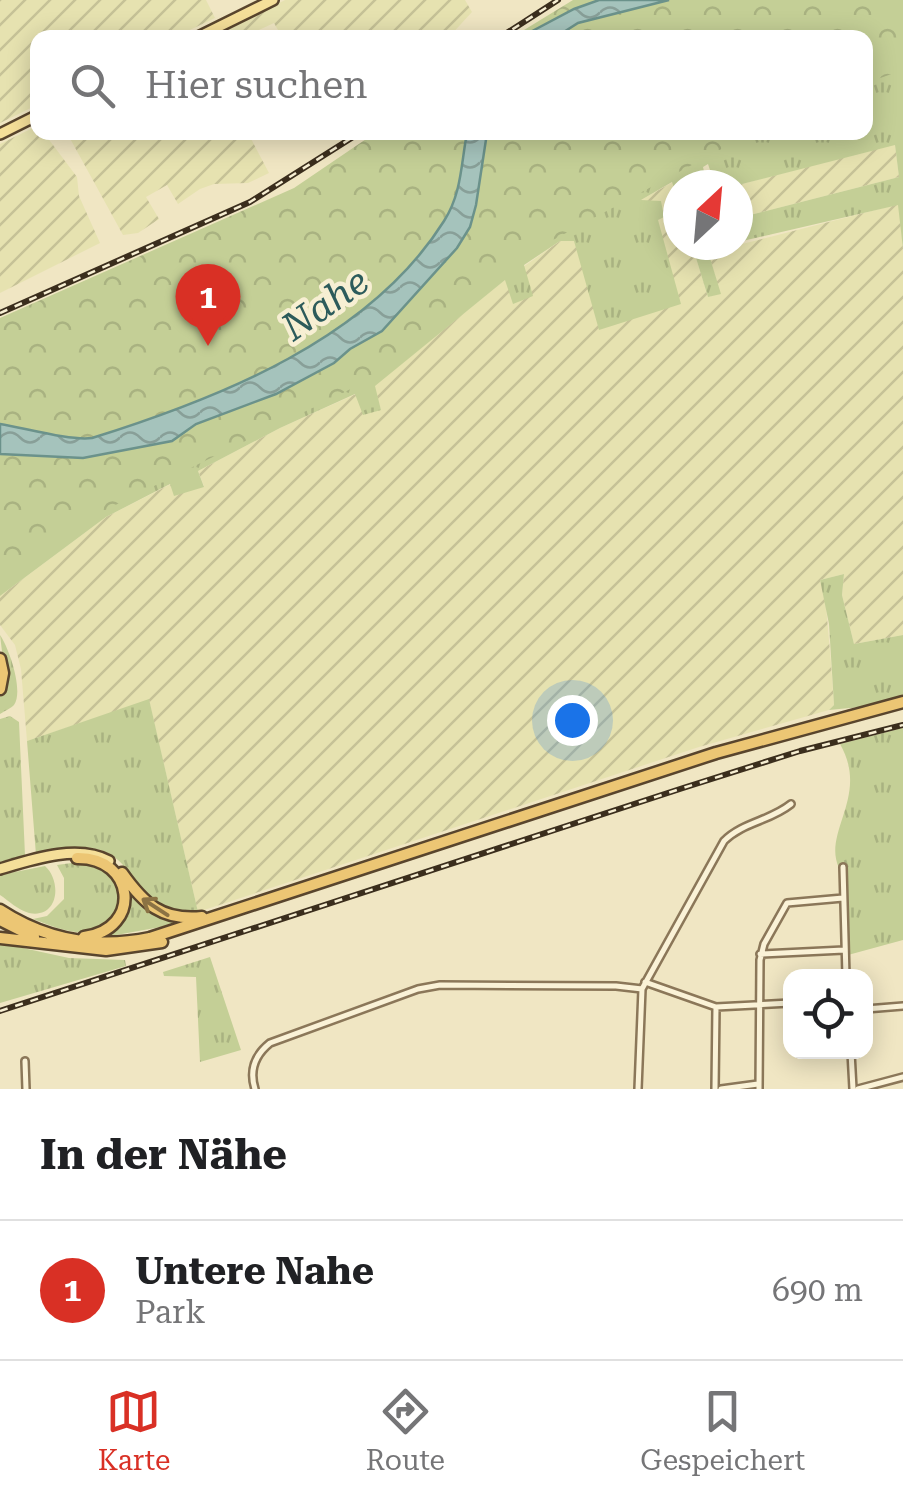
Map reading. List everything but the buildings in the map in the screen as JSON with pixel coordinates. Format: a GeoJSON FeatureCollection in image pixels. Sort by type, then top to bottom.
{"type":"FeatureCollection","features":[{"type":"Feature","properties":{"kind":"highway"},"geometry":{"type":"LineString","coordinates":[[0,659],[0,689]]}},
{"type":"Feature","properties":{"kind":"highway"},"geometry":{"type":"LineString","coordinates":[[0,938],[129,942],[716,753],[903,706]]}},
{"type":"Feature","properties":{"kind":"highway"},"geometry":{"type":"LineString","coordinates":[[0,920],[25,933],[106,950],[161,942],[718,759],[903,706]]}},
{"type":"Feature","properties":{"kind":"highway"},"geometry":{"type":"LineString","coordinates":[[0,910],[62,942],[106,931],[118,921],[125,902],[122,882],[112,869],[97,860],[77,858]]}},
{"type":"Feature","properties":{"kind":"highway"},"geometry":{"type":"LineString","coordinates":[[110,861],[144,902],[159,912],[182,918],[218,916]]}},
{"type":"Feature","properties":{"kind":"main road"},"geometry":{"type":"LineString","coordinates":[[212,30],[273,0]]}},
{"type":"Feature","properties":{"kind":"main road"},"geometry":{"type":"LineString","coordinates":[[0,134],[30,120]]}},
{"type":"Feature","properties":{"kind":"main road"},"geometry":{"type":"LineString","coordinates":[[77,858],[0,869],[77,853],[110,861]]}},
{"type":"Feature","properties":{"kind":"street"},"geometry":{"type":"LineString","coordinates":[[638,1089],[643,986],[724,841],[791,804]]}},
{"type":"Feature","properties":{"kind":"street"},"geometry":{"type":"LineString","coordinates":[[843,866],[845,969]]}},
{"type":"Feature","properties":{"kind":"street"},"geometry":{"type":"LineString","coordinates":[[716,1007],[718,1089],[759,1086],[760,954],[787,903],[843,898]]}},
{"type":"Feature","properties":{"kind":"street"},"geometry":{"type":"LineString","coordinates":[[760,954],[844,950]]}},
{"type":"Feature","properties":{"kind":"street"},"geometry":{"type":"LineString","coordinates":[[255,1089],[252,1079],[256,1060],[270,1044],[418,989],[440,985],[643,986],[716,1007],[783,1004]]}},
{"type":"Feature","properties":{"kind":"street"},"geometry":{"type":"LineString","coordinates":[[873,1009],[903,1006]]}},
{"type":"Feature","properties":{"kind":"street"},"geometry":{"type":"LineString","coordinates":[[852,1059],[856,1089],[903,1077]]}},
{"type":"Feature","properties":{"kind":"street"},"geometry":{"type":"LineString","coordinates":[[26,1061],[26,1089]]}},
{"type":"Feature","properties":{"kind":"shaded area"},"geometry":{"type":"Polygon","coordinates":[[[0,0],[206,0],[215,18],[190,30],[30,30],[30,108],[0,123],[0,0]]]}},
{"type":"Feature","properties":{"kind":"shaded area"},"geometry":{"type":"Polygon","coordinates":[[[285,0],[465,0],[472,12],[455,30],[278,30],[274,23],[259,30],[227,30],[285,0]]]}},
{"type":"Feature","properties":{"kind":"shaded area"},"geometry":{"type":"Polygon","coordinates":[[[30,129],[30,140],[49,140],[77,177],[79,196],[100,243],[0,293],[0,144],[30,129]]]}},
{"type":"Feature","properties":{"kind":"shaded area"},"geometry":{"type":"Polygon","coordinates":[[[71,140],[252,140],[269,173],[248,183],[214,184],[178,204],[167,185],[146,197],[159,219],[138,233],[123,235],[71,140]]]}},
{"type":"Feature","properties":{"kind":"shaded area"},"geometry":{"type":"Polygon","coordinates":[[[895,144],[899,177],[753,214],[753,181],[895,144]]]}},
{"type":"Feature","properties":{"kind":"shaded area"},"geometry":{"type":"Polygon","coordinates":[[[663,188],[663,241],[657,219],[641,200],[663,188]]]}},
{"type":"Feature","properties":{"kind":"shaded area"},"geometry":{"type":"Polygon","coordinates":[[[899,204],[903,249],[903,635],[854,644],[842,595],[844,574],[820,580],[826,606],[834,705],[829,710],[699,747],[198,912],[149,700],[27,741],[21,669],[15,645],[0,625],[0,596],[106,517],[171,484],[204,486],[198,471],[356,394],[381,410],[374,386],[506,279],[560,241],[573,240],[680,304],[668,260],[697,260],[708,297],[720,293],[710,260],[753,260],[753,241],[899,204]]]}},
{"type":"Feature","properties":{"kind":"green space"},"geometry":{"type":"Polygon","coordinates":[[[573,0],[903,0],[903,70],[873,81],[873,30],[524,30],[573,0]]]}},
{"type":"Feature","properties":{"kind":"green space"},"geometry":{"type":"Polygon","coordinates":[[[903,0],[903,249],[898,205],[753,239],[753,214],[899,177],[895,145],[753,181],[753,170],[710,170],[708,164],[704,170],[663,170],[663,187],[641,200],[661,201],[663,218],[658,220],[663,260],[669,260],[681,304],[599,330],[574,241],[560,241],[524,265],[533,296],[513,304],[505,280],[375,386],[381,410],[363,415],[355,394],[280,428],[198,471],[204,487],[174,496],[170,484],[106,517],[0,596],[0,454],[476,140],[873,140],[873,31],[903,0]]]}},
{"type":"Feature","properties":{"kind":"green space"},"geometry":{"type":"Polygon","coordinates":[[[365,140],[738,140],[683,170],[663,170],[663,181],[529,253],[381,374],[89,518],[0,584],[0,318],[294,188],[365,140]]]}},
{"type":"Feature","properties":{"kind":"green space"},"geometry":{"type":"Polygon","coordinates":[[[697,260],[711,260],[721,294],[708,297],[697,260]]]}},
{"type":"Feature","properties":{"kind":"green space"},"geometry":{"type":"Polygon","coordinates":[[[844,574],[842,595],[854,644],[903,635],[903,697],[829,710],[834,705],[829,624],[820,580],[844,574]]]}},
{"type":"Feature","properties":{"kind":"green space"},"geometry":{"type":"Polygon","coordinates":[[[0,635],[11,659],[17,699],[0,714],[0,697],[6,684],[0,635]]]}},
{"type":"Feature","properties":{"kind":"green space"},"geometry":{"type":"Polygon","coordinates":[[[149,699],[198,912],[159,904],[112,855],[97,849],[75,848],[36,855],[27,741],[149,699]]]}},
{"type":"Feature","properties":{"kind":"green space"},"geometry":{"type":"Polygon","coordinates":[[[10,716],[19,722],[25,855],[0,862],[0,719],[10,716]]]}},
{"type":"Feature","properties":{"kind":"green space"},"geometry":{"type":"Polygon","coordinates":[[[903,728],[903,940],[848,955],[845,868],[839,868],[835,854],[850,780],[840,744],[903,728]]]}},
{"type":"Feature","properties":{"kind":"green space"},"geometry":{"type":"Polygon","coordinates":[[[79,862],[102,868],[115,879],[120,896],[111,920],[96,930],[81,932],[33,919],[47,916],[64,899],[64,878],[57,865],[79,862]]]}},
{"type":"Feature","properties":{"kind":"green space"},"geometry":{"type":"Polygon","coordinates":[[[45,866],[55,889],[47,910],[29,913],[0,895],[0,875],[45,866]]]}},
{"type":"Feature","properties":{"kind":"green space"},"geometry":{"type":"Polygon","coordinates":[[[130,891],[153,913],[183,923],[105,937],[124,917],[130,891]]]}},
{"type":"Feature","properties":{"kind":"green space"},"geometry":{"type":"Polygon","coordinates":[[[0,943],[69,958],[125,960],[126,966],[0,1003],[0,943]]]}},
{"type":"Feature","properties":{"kind":"green space"},"geometry":{"type":"Polygon","coordinates":[[[210,957],[241,1050],[200,1062],[196,977],[164,976],[163,972],[210,957]]]}},
{"type":"Feature","properties":{"kind":"water"},"geometry":{"type":"Polygon","coordinates":[[[599,0],[669,0],[578,23],[567,30],[534,30],[599,0]]]}},
{"type":"Feature","properties":{"kind":"water"},"geometry":{"type":"Polygon","coordinates":[[[466,140],[486,140],[476,205],[470,227],[457,248],[382,331],[334,363],[276,394],[196,424],[172,441],[83,458],[0,454],[0,424],[92,438],[191,404],[288,359],[376,299],[413,263],[444,221],[458,189],[466,140]]]}},
{"type":"Feature","properties":{"kind":"railway"},"geometry":{"type":"LineString","coordinates":[[511,30],[558,0]]}},
{"type":"Feature","properties":{"kind":"railway"},"geometry":{"type":"LineString","coordinates":[[0,313],[250,202],[348,140]]}},
{"type":"Feature","properties":{"kind":"railway"},"geometry":{"type":"LineString","coordinates":[[0,1011],[683,788],[800,751],[903,725]]}},
{"type":"Feature","properties":{"kind":"place","name":"Untere Nahe"},"geometry":{"type":"Point","coordinates":[208,346]}},
{"type":"Feature","properties":{"kind":"water label","name":"Nahe"},"geometry":{"type":"Point","coordinates":[325,304]}}]}
